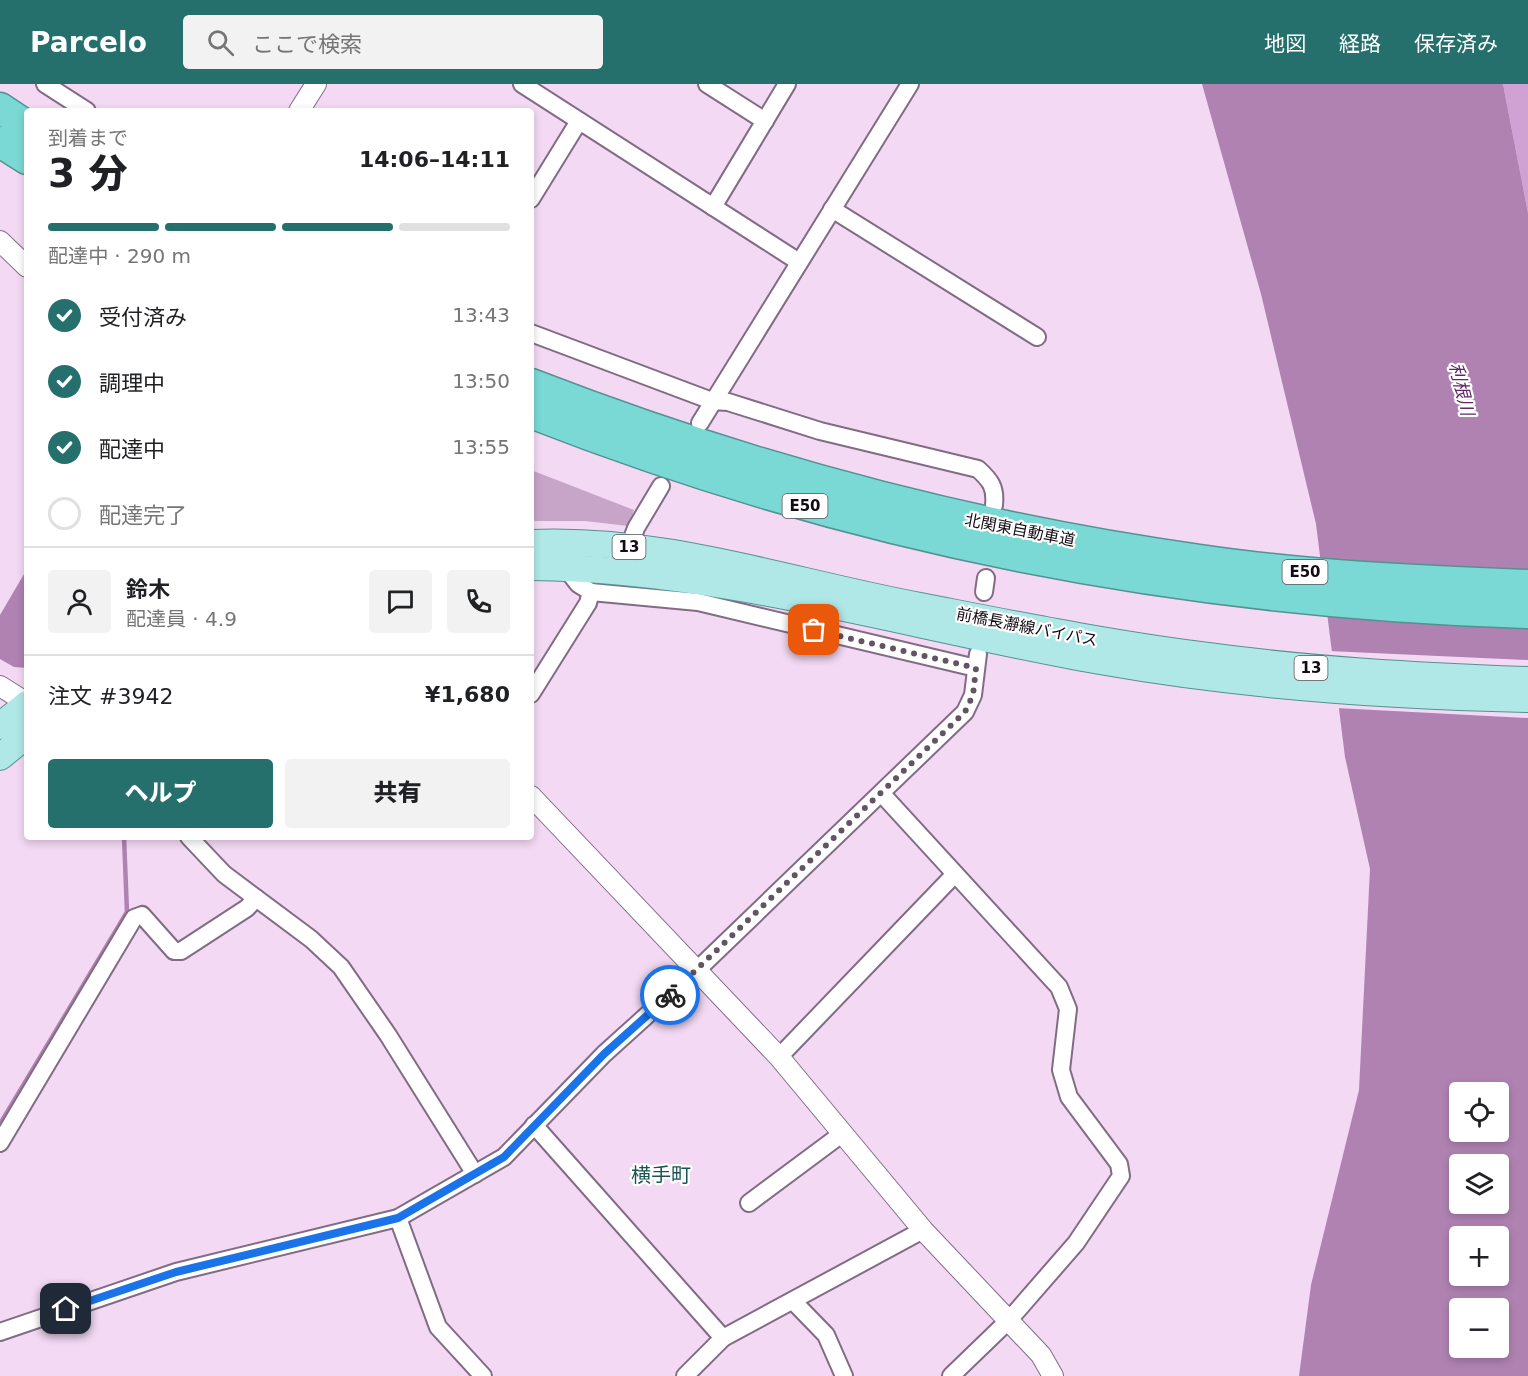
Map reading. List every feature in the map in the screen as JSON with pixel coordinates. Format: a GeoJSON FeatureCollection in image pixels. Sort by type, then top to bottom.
{"type":"FeatureCollection","features":[{"type":"Feature","properties":{"kind":"highway"},"geometry":{"type":"LineString","coordinates":[[0,108],[24,124]]}},
{"type":"Feature","properties":{"kind":"highway"},"geometry":{"type":"LineString","coordinates":[[0,142],[24,157]]}},
{"type":"Feature","properties":{"kind":"highway","name":"北関東自動車道"},"geometry":{"type":"LineString","coordinates":[[534,385],[615,417],[796,475],[1196,588],[1422,610],[1528,613]]}},
{"type":"Feature","properties":{"kind":"highway","name":"北関東自動車道"},"geometry":{"type":"LineString","coordinates":[[534,414],[617,446],[790,502],[973,549],[1086,557],[1202,561],[1316,573],[1528,585]]}},
{"type":"Feature","properties":{"kind":"main road","name":"前橋長瀞線バイパス"},"geometry":{"type":"LineString","coordinates":[[534,543],[561,541],[629,547],[726,562],[915,605],[1197,676],[1422,697],[1528,699]]}},
{"type":"Feature","properties":{"kind":"main road","name":"前橋長瀞線バイパス"},"geometry":{"type":"LineString","coordinates":[[534,567],[615,569],[724,584],[1098,651],[1421,676],[1528,680]]}},
{"type":"Feature","properties":{"kind":"main road"},"geometry":{"type":"LineString","coordinates":[[0,726],[24,706]]}},
{"type":"Feature","properties":{"kind":"main road"},"geometry":{"type":"LineString","coordinates":[[0,757],[24,737]]}},
{"type":"Feature","properties":{"kind":"street"},"geometry":{"type":"LineString","coordinates":[[45,84],[82,108]]}},
{"type":"Feature","properties":{"kind":"street"},"geometry":{"type":"LineString","coordinates":[[301,108],[316,84]]}},
{"type":"Feature","properties":{"kind":"street"},"geometry":{"type":"LineString","coordinates":[[522,84],[799,262]]}},
{"type":"Feature","properties":{"kind":"street"},"geometry":{"type":"LineString","coordinates":[[707,84],[765,121]]}},
{"type":"Feature","properties":{"kind":"street"},"geometry":{"type":"LineString","coordinates":[[713,207],[788,84]]}},
{"type":"Feature","properties":{"kind":"street"},"geometry":{"type":"LineString","coordinates":[[699,423],[910,84]]}},
{"type":"Feature","properties":{"kind":"street"},"geometry":{"type":"LineString","coordinates":[[534,194],[579,121]]}},
{"type":"Feature","properties":{"kind":"street"},"geometry":{"type":"LineString","coordinates":[[832,209],[1037,337]]}},
{"type":"Feature","properties":{"kind":"street"},"geometry":{"type":"LineString","coordinates":[[0,226],[24,246]]}},
{"type":"Feature","properties":{"kind":"street"},"geometry":{"type":"LineString","coordinates":[[0,241],[24,264]]}},
{"type":"Feature","properties":{"kind":"street"},"geometry":{"type":"LineString","coordinates":[[534,334],[712,401],[728,402],[820,431],[978,469],[992,482],[996,493],[994,505]]}},
{"type":"Feature","properties":{"kind":"street"},"geometry":{"type":"LineString","coordinates":[[629,547],[636,528],[661,486]]}},
{"type":"Feature","properties":{"kind":"street"},"geometry":{"type":"LineString","coordinates":[[0,1332],[176,1272],[398,1218],[504,1157],[604,1054],[696,971],[882,794],[965,712],[973,695],[977,661],[698,602],[591,591],[578,584],[565,567]]}},
{"type":"Feature","properties":{"kind":"street"},"geometry":{"type":"LineString","coordinates":[[534,689],[588,603],[591,591]]}},
{"type":"Feature","properties":{"kind":"street"},"geometry":{"type":"LineString","coordinates":[[0,686],[24,702]]}},
{"type":"Feature","properties":{"kind":"street"},"geometry":{"type":"LineString","coordinates":[[882,794],[1059,987],[1068,1008],[1061,1070],[1066,1088],[1069,1097],[1119,1164],[1121,1176],[1076,1243],[1009,1320],[951,1376]]}},
{"type":"Feature","properties":{"kind":"street"},"geometry":{"type":"LineString","coordinates":[[534,799],[779,1057],[924,1230],[1041,1355],[1053,1376]]}},
{"type":"Feature","properties":{"kind":"street"},"geometry":{"type":"LineString","coordinates":[[192,840],[224,874],[310,939],[341,967],[388,1035],[475,1174]]}},
{"type":"Feature","properties":{"kind":"street"},"geometry":{"type":"LineString","coordinates":[[779,1057],[955,874]]}},
{"type":"Feature","properties":{"kind":"street"},"geometry":{"type":"LineString","coordinates":[[0,1143],[134,918],[142,915],[174,951],[181,951],[247,908],[256,898]]}},
{"type":"Feature","properties":{"kind":"street"},"geometry":{"type":"LineString","coordinates":[[534,1125],[723,1338]]}},
{"type":"Feature","properties":{"kind":"street"},"geometry":{"type":"LineString","coordinates":[[749,1203],[843,1133]]}},
{"type":"Feature","properties":{"kind":"street"},"geometry":{"type":"LineString","coordinates":[[398,1218],[438,1326],[483,1376]]}},
{"type":"Feature","properties":{"kind":"street"},"geometry":{"type":"LineString","coordinates":[[685,1376],[723,1338],[924,1230]]}},
{"type":"Feature","properties":{"kind":"street"},"geometry":{"type":"LineString","coordinates":[[793,1300],[825,1335],[844,1376]]}},
{"type":"Feature","properties":{"kind":"shaded area"},"geometry":{"type":"Polygon","coordinates":[[[1503,84],[1528,84],[1528,213],[1503,84]]]}},
{"type":"Feature","properties":{"kind":"shaded area"},"geometry":{"type":"Polygon","coordinates":[[[534,471],[634,510],[628,526],[585,521],[534,521],[534,471]]]}},
{"type":"Feature","properties":{"kind":"water","name":"利根川"},"geometry":{"type":"Polygon","coordinates":[[[1202,84],[1503,84],[1528,213],[1528,1376],[1299,1376],[1311,1285],[1359,1090],[1370,869],[1345,757],[1316,524],[1261,294],[1202,84]]]}},
{"type":"Feature","properties":{"kind":"water"},"geometry":{"type":"Polygon","coordinates":[[[24,574],[24,668],[14,667],[0,659],[0,615],[24,574]]]}},
{"type":"Feature","properties":{"kind":"pier"},"geometry":{"type":"Polygon","coordinates":[[[1329,651],[1528,660],[1528,718],[1336,708],[1329,651]]]}},
{"type":"Feature","properties":{"kind":"waterway"},"geometry":{"type":"LineString","coordinates":[[0,1124],[127,912],[124,840]]}},
{"type":"Feature","properties":{"kind":"way so far"},"geometry":{"type":"LineString","coordinates":[[670,995],[965,712],[973,695],[976,668],[814,630]]}},
{"type":"Feature","properties":{"kind":"district","name":"横手町"},"geometry":{"type":"Point","coordinates":[661,1175]}},
{"type":"Feature","properties":{"kind":"route"},"geometry":{"type":"LineString","coordinates":[[66,1309],[176,1272],[398,1218],[504,1157],[604,1054],[670,995]]}}]}
